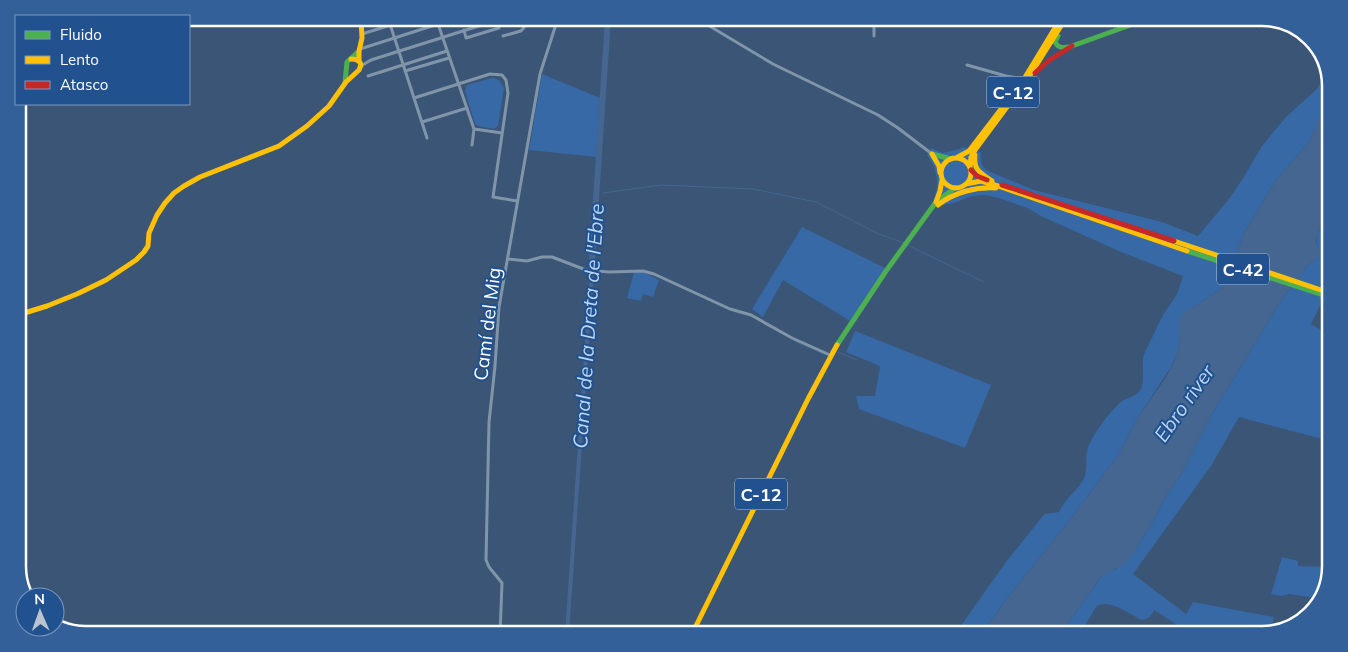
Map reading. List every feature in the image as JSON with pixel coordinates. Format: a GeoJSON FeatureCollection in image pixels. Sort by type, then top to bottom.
{"type":"FeatureCollection","features":[{"type":"Feature","properties":{"kind":"main road"},"geometry":{"type":"LineString","coordinates":[[345,82],[359,70],[362,26]]}},
{"type":"Feature","properties":{"kind":"main road","name":"C-12"},"geometry":{"type":"LineString","coordinates":[[696,626],[831,356],[886,271],[936,202],[955,188],[966,184],[970,178],[972,153],[1025,79],[1059,26]]}},
{"type":"Feature","properties":{"kind":"main road"},"geometry":{"type":"LineString","coordinates":[[1061,26],[1055,42],[1061,48],[1072,46]]}},
{"type":"Feature","properties":{"kind":"main road"},"geometry":{"type":"LineString","coordinates":[[1025,79],[1048,61],[1072,46],[1127,26]]}},
{"type":"Feature","properties":{"kind":"main road"},"geometry":{"type":"LineString","coordinates":[[26,313],[102,282],[144,253],[149,242],[151,227],[158,214],[179,189],[214,170],[279,146],[330,106],[345,82],[347,63],[359,50]]}},
{"type":"Feature","properties":{"kind":"main road"},"geometry":{"type":"LineString","coordinates":[[351,59],[356,58],[360,63]]}},
{"type":"Feature","properties":{"kind":"main road"},"geometry":{"type":"LineString","coordinates":[[347,68],[351,72],[356,72]]}},
{"type":"Feature","properties":{"kind":"main road","name":"C-12"},"geometry":{"type":"LineString","coordinates":[[940,173],[943,165],[969,151],[1025,79]]}},
{"type":"Feature","properties":{"kind":"main road"},"geometry":{"type":"LineString","coordinates":[[982,141],[975,152],[974,163],[977,171],[992,181]]}},
{"type":"Feature","properties":{"kind":"main road"},"geometry":{"type":"LineString","coordinates":[[932,154],[964,160],[970,168]]}},
{"type":"Feature","properties":{"kind":"main road"},"geometry":{"type":"LineString","coordinates":[[932,154],[939,166],[942,180],[947,186],[955,188]]}},
{"type":"Feature","properties":{"kind":"main road","name":"C-42"},"geometry":{"type":"LineString","coordinates":[[970,168],[980,178],[1157,239],[1322,291]]}},
{"type":"Feature","properties":{"kind":"main road","name":"C-12"},"geometry":{"type":"LineString","coordinates":[[936,202],[942,180]]}},
{"type":"Feature","properties":{"kind":"main road","name":"C-42"},"geometry":{"type":"LineString","coordinates":[[966,184],[981,181],[1322,294]]}},
{"type":"Feature","properties":{"kind":"main road"},"geometry":{"type":"LineString","coordinates":[[919,225],[927,220],[940,202],[950,197],[983,188],[994,188],[1016,193]]}},
{"type":"Feature","properties":{"kind":"street"},"geometry":{"type":"LineString","coordinates":[[362,34],[387,26]]}},
{"type":"Feature","properties":{"kind":"street"},"geometry":{"type":"LineString","coordinates":[[390,26],[427,138]]}},
{"type":"Feature","properties":{"kind":"street"},"geometry":{"type":"LineString","coordinates":[[359,50],[432,26]]}},
{"type":"Feature","properties":{"kind":"street"},"geometry":{"type":"LineString","coordinates":[[439,26],[474,129],[472,145]]}},
{"type":"Feature","properties":{"kind":"street"},"geometry":{"type":"LineString","coordinates":[[360,63],[476,26]]}},
{"type":"Feature","properties":{"kind":"street"},"geometry":{"type":"LineString","coordinates":[[464,30],[466,38],[499,28],[498,26]]}},
{"type":"Feature","properties":{"kind":"street"},"geometry":{"type":"LineString","coordinates":[[503,36],[520,31],[525,26]]}},
{"type":"Feature","properties":{"kind":"street","name":"Camí del Mig"},"geometry":{"type":"LineString","coordinates":[[500,626],[502,583],[489,568],[486,560],[489,422],[499,306],[540,74],[555,26]]}},
{"type":"Feature","properties":{"kind":"street"},"geometry":{"type":"LineString","coordinates":[[712,26],[774,64],[874,113],[898,128],[932,154]]}},
{"type":"Feature","properties":{"kind":"street"},"geometry":{"type":"LineString","coordinates":[[874,26],[874,36]]}},
{"type":"Feature","properties":{"kind":"street"},"geometry":{"type":"LineString","coordinates":[[368,76],[447,51]]}},
{"type":"Feature","properties":{"kind":"street"},"geometry":{"type":"LineString","coordinates":[[405,72],[450,58]]}},
{"type":"Feature","properties":{"kind":"street"},"geometry":{"type":"LineString","coordinates":[[968,64],[1006,76],[1025,79]]}},
{"type":"Feature","properties":{"kind":"street"},"geometry":{"type":"LineString","coordinates":[[414,98],[490,74],[502,75],[506,80],[508,93],[493,197],[517,201]]}},
{"type":"Feature","properties":{"kind":"street"},"geometry":{"type":"LineString","coordinates":[[422,122],[467,108]]}},
{"type":"Feature","properties":{"kind":"street"},"geometry":{"type":"LineString","coordinates":[[474,129],[502,132]]}},
{"type":"Feature","properties":{"kind":"street"},"geometry":{"type":"LineString","coordinates":[[508,259],[527,261],[542,257],[552,257],[588,270],[608,272],[643,271],[654,274],[730,309],[751,315],[792,338],[831,356]]}},
{"type":"Feature","properties":{"kind":"shaded area"},"geometry":{"type":"Polygon","coordinates":[[[542,74],[600,98],[596,157],[529,150],[542,74]]]}},
{"type":"Feature","properties":{"kind":"shaded area"},"geometry":{"type":"Polygon","coordinates":[[[492,78],[499,80],[504,88],[498,126],[494,129],[475,124],[465,91],[467,85],[492,78]]]}},
{"type":"Feature","properties":{"kind":"shaded area"},"geometry":{"type":"Polygon","coordinates":[[[1322,81],[1322,113],[1309,142],[1276,180],[1244,233],[1238,250],[1241,266],[1239,271],[1229,283],[1189,309],[1180,336],[1178,351],[1171,367],[1137,419],[1119,454],[987,626],[961,626],[1006,562],[1042,517],[1045,514],[1059,512],[1081,483],[1086,471],[1087,451],[1090,443],[1106,418],[1122,401],[1135,395],[1141,389],[1144,354],[1163,315],[1177,294],[1183,276],[1121,252],[1027,208],[999,198],[985,195],[972,196],[943,205],[933,200],[937,177],[927,155],[931,148],[943,153],[963,147],[981,152],[981,163],[988,171],[1034,190],[1162,222],[1198,236],[1229,199],[1262,146],[1286,117],[1316,90],[1322,81]]]}},
{"type":"Feature","properties":{"kind":"shaded area"},"geometry":{"type":"Polygon","coordinates":[[[1322,225],[1322,302],[1311,324],[1322,330],[1322,439],[1239,417],[1211,466],[1133,574],[1186,614],[1193,602],[1274,617],[1272,625],[1179,626],[1154,610],[1150,617],[1142,620],[1113,605],[1101,604],[1096,607],[1085,626],[1066,626],[1101,577],[1116,569],[1136,548],[1151,525],[1166,496],[1182,473],[1209,419],[1282,299],[1307,266],[1318,258],[1320,250],[1316,240],[1322,225]]]}},
{"type":"Feature","properties":{"kind":"shaded area"},"geometry":{"type":"Polygon","coordinates":[[[802,227],[885,268],[850,321],[783,280],[763,317],[752,309],[802,227]]]}},
{"type":"Feature","properties":{"kind":"shaded area"},"geometry":{"type":"Polygon","coordinates":[[[634,272],[645,273],[659,280],[653,297],[643,294],[641,301],[627,298],[634,272]]]}},
{"type":"Feature","properties":{"kind":"shaded area"},"geometry":{"type":"Polygon","coordinates":[[[855,331],[991,385],[965,448],[859,409],[856,396],[875,396],[880,366],[846,352],[855,331]]]}},
{"type":"Feature","properties":{"kind":"shaded area"},"geometry":{"type":"Polygon","coordinates":[[[1282,557],[1298,561],[1298,566],[1322,567],[1320,581],[1313,598],[1289,594],[1281,596],[1271,594],[1282,557]]]}},
{"type":"Feature","properties":{"kind":"water"},"geometry":{"type":"Polygon","coordinates":[[[604,26],[610,26],[594,274],[588,274],[604,26]]]}},
{"type":"Feature","properties":{"kind":"water","name":"Ebro river"},"geometry":{"type":"Polygon","coordinates":[[[1322,111],[1322,225],[1316,239],[1320,255],[1307,266],[1282,299],[1209,419],[1182,473],[1166,496],[1151,525],[1127,562],[1101,577],[1066,626],[987,626],[1119,454],[1137,419],[1174,362],[1179,347],[1181,315],[1229,283],[1239,271],[1241,266],[1238,250],[1244,233],[1276,180],[1309,142],[1322,111]]]}},
{"type":"Feature","properties":{"kind":"waterway"},"geometry":{"type":"LineString","coordinates":[[603,193],[661,185],[753,189],[816,202],[879,234],[904,243]]}},
{"type":"Feature","properties":{"kind":"waterway"},"geometry":{"type":"LineString","coordinates":[[907,245],[984,282]]}},
{"type":"Feature","properties":{"kind":"waterway","name":"Canal de la Dreta de l'Ebre"},"geometry":{"type":"LineString","coordinates":[[568,626],[592,269]]}},
{"type":"Feature","properties":{"kind":"waterway"},"geometry":{"type":"LineString","coordinates":[[794,341],[826,355]]}},
{"type":"Feature","properties":{"kind":"waterway"},"geometry":{"type":"LineString","coordinates":[[838,352],[857,360]]}},
{"type":"Feature","properties":{"kind":"traffic: fast"},"geometry":{"type":"LineString","coordinates":[[1072,46],[1128,26]]}},
{"type":"Feature","properties":{"kind":"traffic: fast"},"geometry":{"type":"LineString","coordinates":[[1058,36],[1055,42],[1059,46],[1069,47]]}},
{"type":"Feature","properties":{"kind":"traffic: fast"},"geometry":{"type":"LineString","coordinates":[[345,82],[347,62],[359,51]]}},
{"type":"Feature","properties":{"kind":"traffic: fast"},"geometry":{"type":"LineString","coordinates":[[932,154],[951,159]]}},
{"type":"Feature","properties":{"kind":"traffic: fast"},"geometry":{"type":"LineString","coordinates":[[837,345],[886,271],[936,202],[955,188]]}},
{"type":"Feature","properties":{"kind":"traffic: fast"},"geometry":{"type":"LineString","coordinates":[[1187,251],[1322,294]]}},
{"type":"Feature","properties":{"kind":"traffic: slow"},"geometry":{"type":"LineString","coordinates":[[359,60],[361,26]]}},
{"type":"Feature","properties":{"kind":"traffic: slow"},"geometry":{"type":"LineString","coordinates":[[956,158],[969,151],[1024,79],[1056,26]]}},
{"type":"Feature","properties":{"kind":"traffic: slow"},"geometry":{"type":"LineString","coordinates":[[970,167],[971,157],[975,150],[1027,80],[1061,26]]}},
{"type":"Feature","properties":{"kind":"traffic: slow"},"geometry":{"type":"LineString","coordinates":[[26,313],[77,294],[106,280],[136,260],[148,246],[149,233],[157,215],[174,193],[200,177],[279,146],[307,126],[329,106],[346,82],[359,70],[360,62],[351,59]]}},
{"type":"Feature","properties":{"kind":"traffic: slow"},"geometry":{"type":"LineString","coordinates":[[932,154],[939,166],[940,173]]}},
{"type":"Feature","properties":{"kind":"traffic: slow"},"geometry":{"type":"LineString","coordinates":[[975,155],[975,165],[981,173],[992,181]]}},
{"type":"Feature","properties":{"kind":"traffic: slow"},"geometry":{"type":"LineString","coordinates":[[956,158],[967,162],[971,173],[967,184],[956,188],[945,184],[941,173],[945,162],[956,158]]}},
{"type":"Feature","properties":{"kind":"traffic: slow"},"geometry":{"type":"LineString","coordinates":[[936,202],[942,180]]}},
{"type":"Feature","properties":{"kind":"traffic: slow"},"geometry":{"type":"LineString","coordinates":[[966,184],[981,181],[998,186],[1187,251]]}},
{"type":"Feature","properties":{"kind":"traffic: slow"},"geometry":{"type":"LineString","coordinates":[[938,205],[944,200],[966,191],[996,188]]}},
{"type":"Feature","properties":{"kind":"traffic: slow"},"geometry":{"type":"LineString","coordinates":[[1174,241],[1322,290]]}},
{"type":"Feature","properties":{"kind":"traffic: slow"},"geometry":{"type":"LineString","coordinates":[[696,626],[808,399],[837,345]]}},
{"type":"Feature","properties":{"kind":"traffic: jam"},"geometry":{"type":"LineString","coordinates":[[1035,73],[1048,61],[1072,46]]}},
{"type":"Feature","properties":{"kind":"traffic: jam"},"geometry":{"type":"LineString","coordinates":[[971,170],[977,176],[987,180]]}},
{"type":"Feature","properties":{"kind":"traffic: jam"},"geometry":{"type":"LineString","coordinates":[[1002,185],[1174,241]]}}]}
